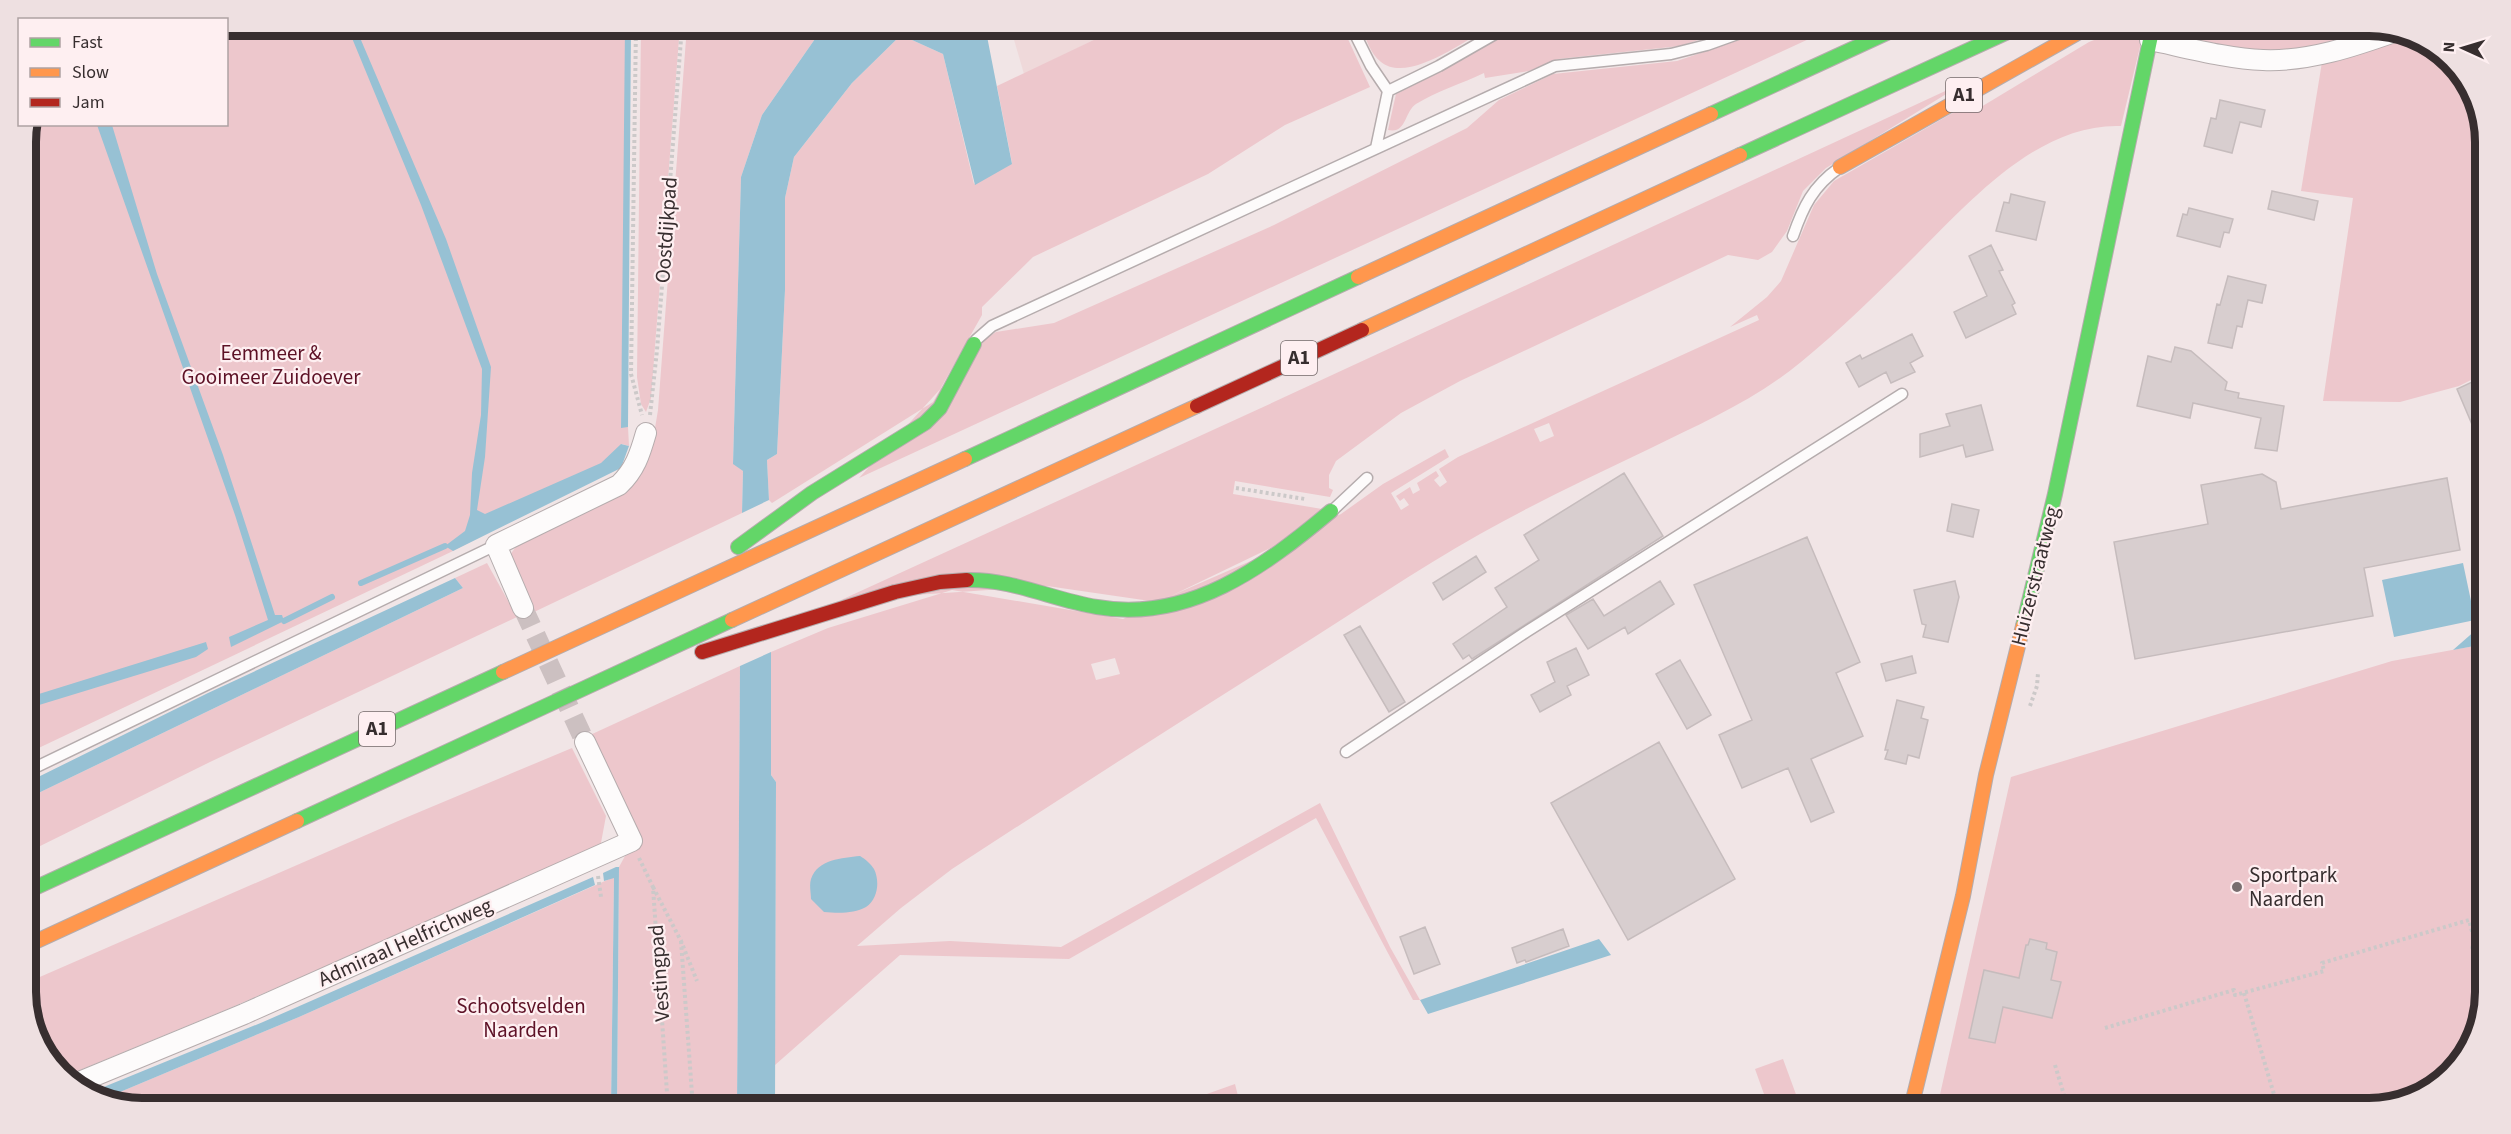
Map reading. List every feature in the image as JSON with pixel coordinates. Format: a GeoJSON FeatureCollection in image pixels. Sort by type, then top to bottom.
{"type":"FeatureCollection","features":[{"type":"Feature","properties":{"kind":"main road","name":"A1"},"geometry":{"type":"LineString","coordinates":[[36,887],[1880,36]]}},
{"type":"Feature","properties":{"kind":"main road","name":"A1"},"geometry":{"type":"LineString","coordinates":[[36,941],[1999,36]]}},
{"type":"Feature","properties":{"kind":"main road","name":"A1"},"geometry":{"type":"LineString","coordinates":[[1840,167],[2072,36]]}},
{"type":"Feature","properties":{"kind":"main road","name":"Huizerstraatweg"},"geometry":{"type":"LineString","coordinates":[[1913,1098],[1963,896],[1986,775],[2055,494],[2102,261],[2151,36]]}},
{"type":"Feature","properties":{"kind":"main road","name":"A1"},"geometry":{"type":"LineString","coordinates":[[684,587],[812,493],[925,423],[940,408],[974,344]]}},
{"type":"Feature","properties":{"kind":"main road","name":"A1"},"geometry":{"type":"LineString","coordinates":[[577,691],[899,590],[957,579],[1017,585],[1099,607],[1138,610],[1174,607],[1205,596],[1249,571],[1298,538],[1335,508]]}},
{"type":"Feature","properties":{"kind":"street","name":"Huizerstraatweg"},"geometry":{"type":"LineString","coordinates":[[2164,36],[2262,60],[2289,60],[2327,53],[2380,36]]}},
{"type":"Feature","properties":{"kind":"street"},"geometry":{"type":"LineString","coordinates":[[523,608],[496,545],[619,485],[629,476],[637,462],[646,434]]}},
{"type":"Feature","properties":{"kind":"street"},"geometry":{"type":"LineString","coordinates":[[585,742],[632,841]]}},
{"type":"Feature","properties":{"kind":"street","name":"Admiraal Helfrichweg"},"geometry":{"type":"LineString","coordinates":[[84,1080],[244,1014],[632,841]]}},
{"type":"Feature","properties":{"kind":"lane"},"geometry":{"type":"LineString","coordinates":[[1356,36],[1371,66],[1388,91],[1376,148]]}},
{"type":"Feature","properties":{"kind":"lane"},"geometry":{"type":"LineString","coordinates":[[1388,91],[1439,66],[1492,36]]}},
{"type":"Feature","properties":{"kind":"lane","name":"A1"},"geometry":{"type":"LineString","coordinates":[[974,344],[980,335],[992,326],[1555,66],[1685,51],[1730,36]]}},
{"type":"Feature","properties":{"kind":"lane","name":"A1"},"geometry":{"type":"LineString","coordinates":[[1793,236],[1808,198],[1821,182],[1840,167]]}},
{"type":"Feature","properties":{"kind":"lane"},"geometry":{"type":"LineString","coordinates":[[1346,752],[1536,626],[1902,394]]}},
{"type":"Feature","properties":{"kind":"lane","name":"A1"},"geometry":{"type":"LineString","coordinates":[[1335,508],[1366,478]]}},
{"type":"Feature","properties":{"kind":"lane"},"geometry":{"type":"LineString","coordinates":[[36,767],[496,545]]}},
{"type":"Feature","properties":{"kind":"path"},"geometry":{"type":"LineString","coordinates":[[636,36],[631,374],[646,434]]}},
{"type":"Feature","properties":{"kind":"path","name":"Oostdijkpad"},"geometry":{"type":"LineString","coordinates":[[646,434],[657,350],[681,36]]}},
{"type":"Feature","properties":{"kind":"path"},"geometry":{"type":"LineString","coordinates":[[1236,488],[1335,508]]}},
{"type":"Feature","properties":{"kind":"path","name":"Vestingpad"},"geometry":{"type":"LineString","coordinates":[[632,841],[653,887],[667,1098]]}},
{"type":"Feature","properties":{"kind":"path"},"geometry":{"type":"LineString","coordinates":[[651,882],[681,941],[697,981]]}},
{"type":"Feature","properties":{"kind":"path"},"geometry":{"type":"LineString","coordinates":[[2105,1028],[2234,990],[2235,995],[2324,970],[2322,963],[2469,920],[2474,939],[2472,949],[2475,959]]}},
{"type":"Feature","properties":{"kind":"path"},"geometry":{"type":"LineString","coordinates":[[681,941],[692,1098]]}},
{"type":"Feature","properties":{"kind":"path"},"geometry":{"type":"LineString","coordinates":[[2244,993],[2275,1098]]}},
{"type":"Feature","properties":{"kind":"path"},"geometry":{"type":"LineString","coordinates":[[2055,1065],[2065,1098]]}},
{"type":"Feature","properties":{"kind":"shaded area"},"geometry":{"type":"Polygon","coordinates":[[[1013,36],[1102,36],[1024,74],[1013,36]]]}},
{"type":"Feature","properties":{"kind":"green space","name":"Eemmeer & Gooimeer Zuidoever"},"geometry":{"type":"Polygon","coordinates":[[[228,36],[627,36],[621,427],[628,427],[629,446],[622,444],[618,464],[453,551],[36,749],[37,126],[228,126],[228,36]]]}},
{"type":"Feature","properties":{"kind":"green space"},"geometry":{"type":"Polygon","coordinates":[[[641,36],[679,36],[651,398],[646,412],[641,404],[637,377],[641,36]]]}},
{"type":"Feature","properties":{"kind":"green space"},"geometry":{"type":"Polygon","coordinates":[[[686,36],[817,36],[762,115],[741,177],[733,463],[743,471],[742,513],[534,612],[510,555],[522,538],[602,499],[654,434],[658,410],[686,36]]]}},
{"type":"Feature","properties":{"kind":"green space"},"geometry":{"type":"Polygon","coordinates":[[[900,36],[903,36],[943,54],[974,184],[1012,163],[997,86],[1102,36],[1347,36],[1370,87],[1285,125],[1208,174],[1033,257],[982,307],[982,315],[933,402],[772,503],[769,500],[767,460],[777,454],[785,290],[785,198],[794,157],[852,83],[900,36]]]}},
{"type":"Feature","properties":{"kind":"green space"},"geometry":{"type":"Polygon","coordinates":[[[1365,36],[1474,36],[1437,57],[1406,68],[1392,67],[1381,62],[1371,50],[1365,36]]]}},
{"type":"Feature","properties":{"kind":"green space"},"geometry":{"type":"Polygon","coordinates":[[[1503,36],[1710,36],[1680,46],[1558,59],[1529,71],[1485,78],[1484,73],[1416,104],[1399,129],[1388,130],[1396,94],[1503,36]]]}},
{"type":"Feature","properties":{"kind":"green space"},"geometry":{"type":"Polygon","coordinates":[[[1751,36],[1815,36],[859,478],[987,338],[996,332],[1054,323],[1274,225],[1467,128],[1499,100],[1553,74],[1677,61],[1751,36]]]}},
{"type":"Feature","properties":{"kind":"green space"},"geometry":{"type":"Polygon","coordinates":[[[2104,36],[2143,36],[2121,126],[2090,129],[2061,138],[2033,152],[2007,170],[1958,213],[1816,350],[1783,376],[1728,410],[1522,511],[1432,563],[952,869],[901,908],[857,946],[950,941],[1061,947],[1320,803],[1390,947],[1420,1000],[1413,1000],[1316,818],[1069,959],[900,955],[775,1065],[776,782],[771,775],[771,652],[828,628],[952,590],[1123,619],[1341,514],[1383,484],[1445,449],[1449,457],[1391,493],[1401,510],[1409,505],[1404,498],[1400,501],[1396,496],[1410,487],[1413,494],[1420,490],[1417,483],[1436,471],[1439,476],[1434,480],[1440,487],[1447,482],[1439,469],[1458,457],[1759,320],[1757,315],[1730,327],[1767,297],[1781,281],[1814,205],[1834,181],[1977,99],[1981,107],[2089,42],[2104,36]],[[1549,423],[1534,429],[1540,442],[1554,436],[1549,423]],[[1115,658],[1091,664],[1096,680],[1120,674],[1115,658]]]}},
{"type":"Feature","properties":{"kind":"green space"},"geometry":{"type":"Polygon","coordinates":[[[2350,36],[2308,47],[2279,51],[2232,48],[2178,37],[2350,36]]]}},
{"type":"Feature","properties":{"kind":"green space"},"geometry":{"type":"Polygon","coordinates":[[[2398,40],[2422,50],[2433,58],[2433,78],[2453,78],[2464,95],[2475,135],[2475,378],[2459,386],[2400,402],[2323,401],[2353,198],[2301,191],[2322,62],[2398,40]]]}},
{"type":"Feature","properties":{"kind":"green space"},"geometry":{"type":"Polygon","coordinates":[[[1969,80],[1826,168],[1803,191],[1787,231],[1772,252],[1758,260],[1728,255],[1460,381],[1401,413],[1336,461],[1329,475],[1329,488],[1333,490],[1330,497],[1235,481],[1233,494],[1322,509],[1262,556],[1157,602],[1047,586],[841,600],[1261,408],[1969,80]]]}},
{"type":"Feature","properties":{"kind":"green space"},"geometry":{"type":"Polygon","coordinates":[[[487,563],[517,617],[210,762],[36,848],[36,794],[463,588],[455,578],[487,563]]]}},
{"type":"Feature","properties":{"kind":"green space","name":"Sportpark Naarden"},"geometry":{"type":"Polygon","coordinates":[[[2475,646],[2474,1006],[2461,1045],[2439,1072],[2416,1087],[2403,1092],[2369,1098],[1939,1098],[2011,777],[2392,661],[2475,646]]]}},
{"type":"Feature","properties":{"kind":"green space"},"geometry":{"type":"Polygon","coordinates":[[[740,666],[737,1098],[617,1098],[619,867],[637,834],[590,735],[740,666]]]}},
{"type":"Feature","properties":{"kind":"green space"},"geometry":{"type":"Polygon","coordinates":[[[572,748],[606,816],[600,848],[223,1011],[74,1073],[54,1051],[38,1013],[36,979],[572,748]]]}},
{"type":"Feature","properties":{"kind":"green space","name":"Schootsvelden Naarden"},"geometry":{"type":"Polygon","coordinates":[[[614,877],[611,1098],[142,1098],[115,1094],[299,1017],[614,877]]]}},
{"type":"Feature","properties":{"kind":"green space"},"geometry":{"type":"Polygon","coordinates":[[[1783,1059],[1797,1098],[1765,1098],[1755,1069],[1783,1059]]]}},
{"type":"Feature","properties":{"kind":"green space"},"geometry":{"type":"Polygon","coordinates":[[[1235,1084],[1238,1098],[1205,1098],[1204,1095],[1235,1084]]]}},
{"type":"Feature","properties":{"kind":"water"},"geometry":{"type":"Polygon","coordinates":[[[351,36],[359,36],[446,239],[491,367],[485,457],[477,510],[485,514],[601,463],[621,444],[629,446],[621,468],[453,551],[445,546],[465,531],[470,515],[472,473],[481,415],[482,369],[421,205],[351,36]]]}},
{"type":"Feature","properties":{"kind":"water"},"geometry":{"type":"Polygon","coordinates":[[[625,36],[631,36],[628,427],[621,428],[625,36]]]}},
{"type":"Feature","properties":{"kind":"water"},"geometry":{"type":"Polygon","coordinates":[[[817,36],[900,36],[852,83],[794,157],[785,198],[785,290],[777,454],[767,460],[769,500],[742,513],[743,471],[733,464],[741,177],[762,115],[817,36]]]}},
{"type":"Feature","properties":{"kind":"water"},"geometry":{"type":"Polygon","coordinates":[[[903,36],[987,36],[1012,164],[975,185],[943,54],[903,36]]]}},
{"type":"Feature","properties":{"kind":"water"},"geometry":{"type":"Polygon","coordinates":[[[97,126],[112,126],[157,274],[223,455],[275,615],[282,615],[284,621],[231,647],[229,637],[268,620],[235,515],[97,126]]]}},
{"type":"Feature","properties":{"kind":"water"},"geometry":{"type":"Polygon","coordinates":[[[2463,563],[2475,620],[2394,637],[2382,580],[2463,563]]]}},
{"type":"Feature","properties":{"kind":"water"},"geometry":{"type":"Polygon","coordinates":[[[455,578],[463,588],[36,794],[36,778],[208,693],[455,578]]]}},
{"type":"Feature","properties":{"kind":"water"},"geometry":{"type":"Polygon","coordinates":[[[2475,631],[2475,646],[2453,650],[2475,631]]]}},
{"type":"Feature","properties":{"kind":"water"},"geometry":{"type":"Polygon","coordinates":[[[206,642],[208,649],[196,657],[36,706],[36,695],[206,642]]]}},
{"type":"Feature","properties":{"kind":"water"},"geometry":{"type":"Polygon","coordinates":[[[771,652],[771,775],[776,782],[775,1098],[737,1098],[740,666],[771,652]]]}},
{"type":"Feature","properties":{"kind":"water"},"geometry":{"type":"Polygon","coordinates":[[[860,856],[871,865],[876,874],[877,890],[870,904],[856,911],[824,912],[811,899],[810,881],[814,872],[825,863],[860,856]]]}},
{"type":"Feature","properties":{"kind":"water"},"geometry":{"type":"Polygon","coordinates":[[[619,867],[617,1098],[611,1098],[614,878],[604,881],[603,873],[619,867]]]}},
{"type":"Feature","properties":{"kind":"water"},"geometry":{"type":"Polygon","coordinates":[[[593,877],[595,885],[299,1017],[115,1094],[99,1089],[263,1022],[593,877]]]}},
{"type":"Feature","properties":{"kind":"water"},"geometry":{"type":"Polygon","coordinates":[[[1599,939],[1611,955],[1428,1014],[1420,1000],[1599,939]]]}},
{"type":"Feature","properties":{"kind":"building"},"geometry":{"type":"Polygon","coordinates":[[[2220,100],[2265,110],[2261,127],[2240,122],[2232,153],[2204,146],[2211,118],[2216,119],[2220,100]]]}},
{"type":"Feature","properties":{"kind":"building"},"geometry":{"type":"Polygon","coordinates":[[[2272,191],[2318,201],[2314,220],[2268,209],[2272,191]]]}},
{"type":"Feature","properties":{"kind":"building"},"geometry":{"type":"Polygon","coordinates":[[[2011,194],[2045,202],[2036,240],[1996,231],[2004,202],[2009,203],[2011,194]]]}},
{"type":"Feature","properties":{"kind":"building"},"geometry":{"type":"Polygon","coordinates":[[[2189,208],[2233,219],[2229,233],[2224,232],[2220,247],[2177,236],[2183,214],[2187,215],[2189,208]]]}},
{"type":"Feature","properties":{"kind":"building"},"geometry":{"type":"Polygon","coordinates":[[[1991,245],[2003,270],[1999,271],[2015,303],[2012,305],[2016,314],[1966,338],[1954,312],[1987,296],[1969,256],[1991,245]]]}},
{"type":"Feature","properties":{"kind":"building"},"geometry":{"type":"Polygon","coordinates":[[[2228,276],[2266,285],[2262,303],[2248,300],[2242,327],[2237,326],[2232,348],[2208,343],[2217,304],[2220,305],[2228,276]]]}},
{"type":"Feature","properties":{"kind":"building"},"geometry":{"type":"Polygon","coordinates":[[[1912,334],[1923,356],[1910,363],[1915,372],[1891,383],[1886,372],[1859,387],[1846,363],[1860,355],[1862,359],[1912,334]]]}},
{"type":"Feature","properties":{"kind":"building"},"geometry":{"type":"Polygon","coordinates":[[[2175,347],[2191,351],[2227,382],[2225,390],[2239,393],[2238,398],[2284,406],[2277,451],[2255,448],[2261,418],[2193,403],[2190,418],[2137,406],[2148,356],[2171,362],[2175,347]]]}},
{"type":"Feature","properties":{"kind":"building"},"geometry":{"type":"Polygon","coordinates":[[[2475,381],[2475,431],[2457,389],[2475,381]]]}},
{"type":"Feature","properties":{"kind":"building"},"geometry":{"type":"Polygon","coordinates":[[[1981,405],[1993,450],[1966,457],[1963,445],[1920,457],[1920,434],[1950,426],[1946,414],[1981,405]]]}},
{"type":"Feature","properties":{"kind":"building"},"geometry":{"type":"Polygon","coordinates":[[[1624,473],[1663,536],[1472,659],[1469,655],[1463,659],[1453,644],[1507,607],[1495,588],[1539,560],[1524,535],[1624,473]]]}},
{"type":"Feature","properties":{"kind":"building"},"geometry":{"type":"Polygon","coordinates":[[[2262,474],[2276,482],[2281,509],[2447,478],[2460,550],[2364,568],[2373,616],[2135,659],[2114,542],[2208,524],[2201,485],[2262,474]]]}},
{"type":"Feature","properties":{"kind":"building"},"geometry":{"type":"Polygon","coordinates":[[[1952,504],[1979,510],[1973,537],[1947,531],[1952,504]]]}},
{"type":"Feature","properties":{"kind":"building"},"geometry":{"type":"Polygon","coordinates":[[[1807,537],[1860,662],[1836,673],[1863,736],[1811,759],[1834,812],[1811,822],[1788,768],[1742,788],[1719,735],[1752,720],[1694,585],[1807,537]]]}},
{"type":"Feature","properties":{"kind":"building"},"geometry":{"type":"Polygon","coordinates":[[[1476,556],[1486,572],[1443,600],[1433,583],[1476,556]]]}},
{"type":"Feature","properties":{"kind":"building"},"geometry":{"type":"Polygon","coordinates":[[[1660,581],[1674,604],[1628,634],[1625,627],[1588,649],[1566,615],[1593,599],[1604,616],[1660,581]]]}},
{"type":"Feature","properties":{"kind":"building"},"geometry":{"type":"Polygon","coordinates":[[[1955,581],[1959,597],[1948,642],[1923,637],[1926,625],[1922,624],[1914,590],[1955,581]]]}},
{"type":"Feature","properties":{"kind":"building"},"geometry":{"type":"Polygon","coordinates":[[[1360,626],[1405,702],[1389,712],[1344,635],[1360,626]]]}},
{"type":"Feature","properties":{"kind":"building"},"geometry":{"type":"Polygon","coordinates":[[[1576,648],[1589,675],[1567,686],[1571,695],[1540,712],[1531,695],[1555,682],[1547,662],[1576,648]]]}},
{"type":"Feature","properties":{"kind":"building"},"geometry":{"type":"Polygon","coordinates":[[[1912,656],[1916,673],[1886,681],[1881,664],[1912,656]]]}},
{"type":"Feature","properties":{"kind":"building"},"geometry":{"type":"Polygon","coordinates":[[[1680,660],[1711,715],[1687,729],[1656,674],[1680,660]]]}},
{"type":"Feature","properties":{"kind":"building"},"geometry":{"type":"Polygon","coordinates":[[[1897,700],[1924,707],[1921,718],[1928,720],[1919,758],[1908,755],[1906,764],[1885,759],[1897,700]]]}},
{"type":"Feature","properties":{"kind":"building"},"geometry":{"type":"Polygon","coordinates":[[[1659,742],[1735,879],[1628,940],[1551,803],[1659,742]]]}},
{"type":"Feature","properties":{"kind":"building"},"geometry":{"type":"Polygon","coordinates":[[[1425,927],[1440,964],[1414,974],[1400,937],[1425,927]]]}},
{"type":"Feature","properties":{"kind":"building"},"geometry":{"type":"Polygon","coordinates":[[[1563,929],[1569,946],[1526,962],[1525,960],[1517,963],[1512,948],[1563,929]]]}},
{"type":"Feature","properties":{"kind":"building"},"geometry":{"type":"Polygon","coordinates":[[[2030,939],[2047,943],[2046,949],[2057,952],[2051,980],[2061,982],[2052,1018],[2003,1007],[1995,1043],[1969,1038],[1984,970],[2019,978],[2026,945],[2030,939]]]}},
{"type":"Feature","properties":{"kind":"waterway"},"geometry":{"type":"LineString","coordinates":[[361,583],[445,546]]}},
{"type":"Feature","properties":{"kind":"waterway"},"geometry":{"type":"LineString","coordinates":[[284,621],[332,597]]}},
{"type":"Feature","properties":{"kind":"tunnel"},"geometry":{"type":"LineString","coordinates":[[523,608],[585,742]]}},
{"type":"Feature","properties":{"kind":"traffic: fast"},"geometry":{"type":"LineString","coordinates":[[1711,114],[1880,36]]}},
{"type":"Feature","properties":{"kind":"traffic: fast"},"geometry":{"type":"LineString","coordinates":[[1740,155],[1999,36]]}},
{"type":"Feature","properties":{"kind":"traffic: fast"},"geometry":{"type":"LineString","coordinates":[[2023,626],[2055,494],[2151,36]]}},
{"type":"Feature","properties":{"kind":"traffic: fast"},"geometry":{"type":"LineString","coordinates":[[965,459],[1358,277]]}},
{"type":"Feature","properties":{"kind":"traffic: fast"},"geometry":{"type":"LineString","coordinates":[[738,547],[812,493],[925,423],[940,408],[974,344]]}},
{"type":"Feature","properties":{"kind":"traffic: fast"},"geometry":{"type":"LineString","coordinates":[[967,580],[1017,586],[1097,607],[1131,610],[1163,607],[1223,586],[1252,570],[1331,511]]}},
{"type":"Feature","properties":{"kind":"traffic: fast"},"geometry":{"type":"LineString","coordinates":[[297,821],[732,620]]}},
{"type":"Feature","properties":{"kind":"traffic: fast"},"geometry":{"type":"LineString","coordinates":[[36,887],[503,672]]}},
{"type":"Feature","properties":{"kind":"traffic: slow"},"geometry":{"type":"LineString","coordinates":[[1840,167],[2072,36]]}},
{"type":"Feature","properties":{"kind":"traffic: slow"},"geometry":{"type":"LineString","coordinates":[[1358,277],[1711,114]]}},
{"type":"Feature","properties":{"kind":"traffic: slow"},"geometry":{"type":"LineString","coordinates":[[1362,330],[1740,155]]}},
{"type":"Feature","properties":{"kind":"traffic: slow"},"geometry":{"type":"LineString","coordinates":[[732,620],[1197,406]]}},
{"type":"Feature","properties":{"kind":"traffic: slow"},"geometry":{"type":"LineString","coordinates":[[503,672],[965,459]]}},
{"type":"Feature","properties":{"kind":"traffic: slow"},"geometry":{"type":"LineString","coordinates":[[1913,1098],[1963,896],[1986,775],[2023,626]]}},
{"type":"Feature","properties":{"kind":"traffic: slow"},"geometry":{"type":"LineString","coordinates":[[36,941],[297,821]]}},
{"type":"Feature","properties":{"kind":"traffic: jam"},"geometry":{"type":"LineString","coordinates":[[1197,406],[1362,330]]}},
{"type":"Feature","properties":{"kind":"traffic: jam"},"geometry":{"type":"LineString","coordinates":[[702,652],[895,592],[940,582],[967,580]]}},
{"type":"Feature","properties":{"kind":"place","name":"Sportpark Naarden"},"geometry":{"type":"Point","coordinates":[2237,887]}}]}
